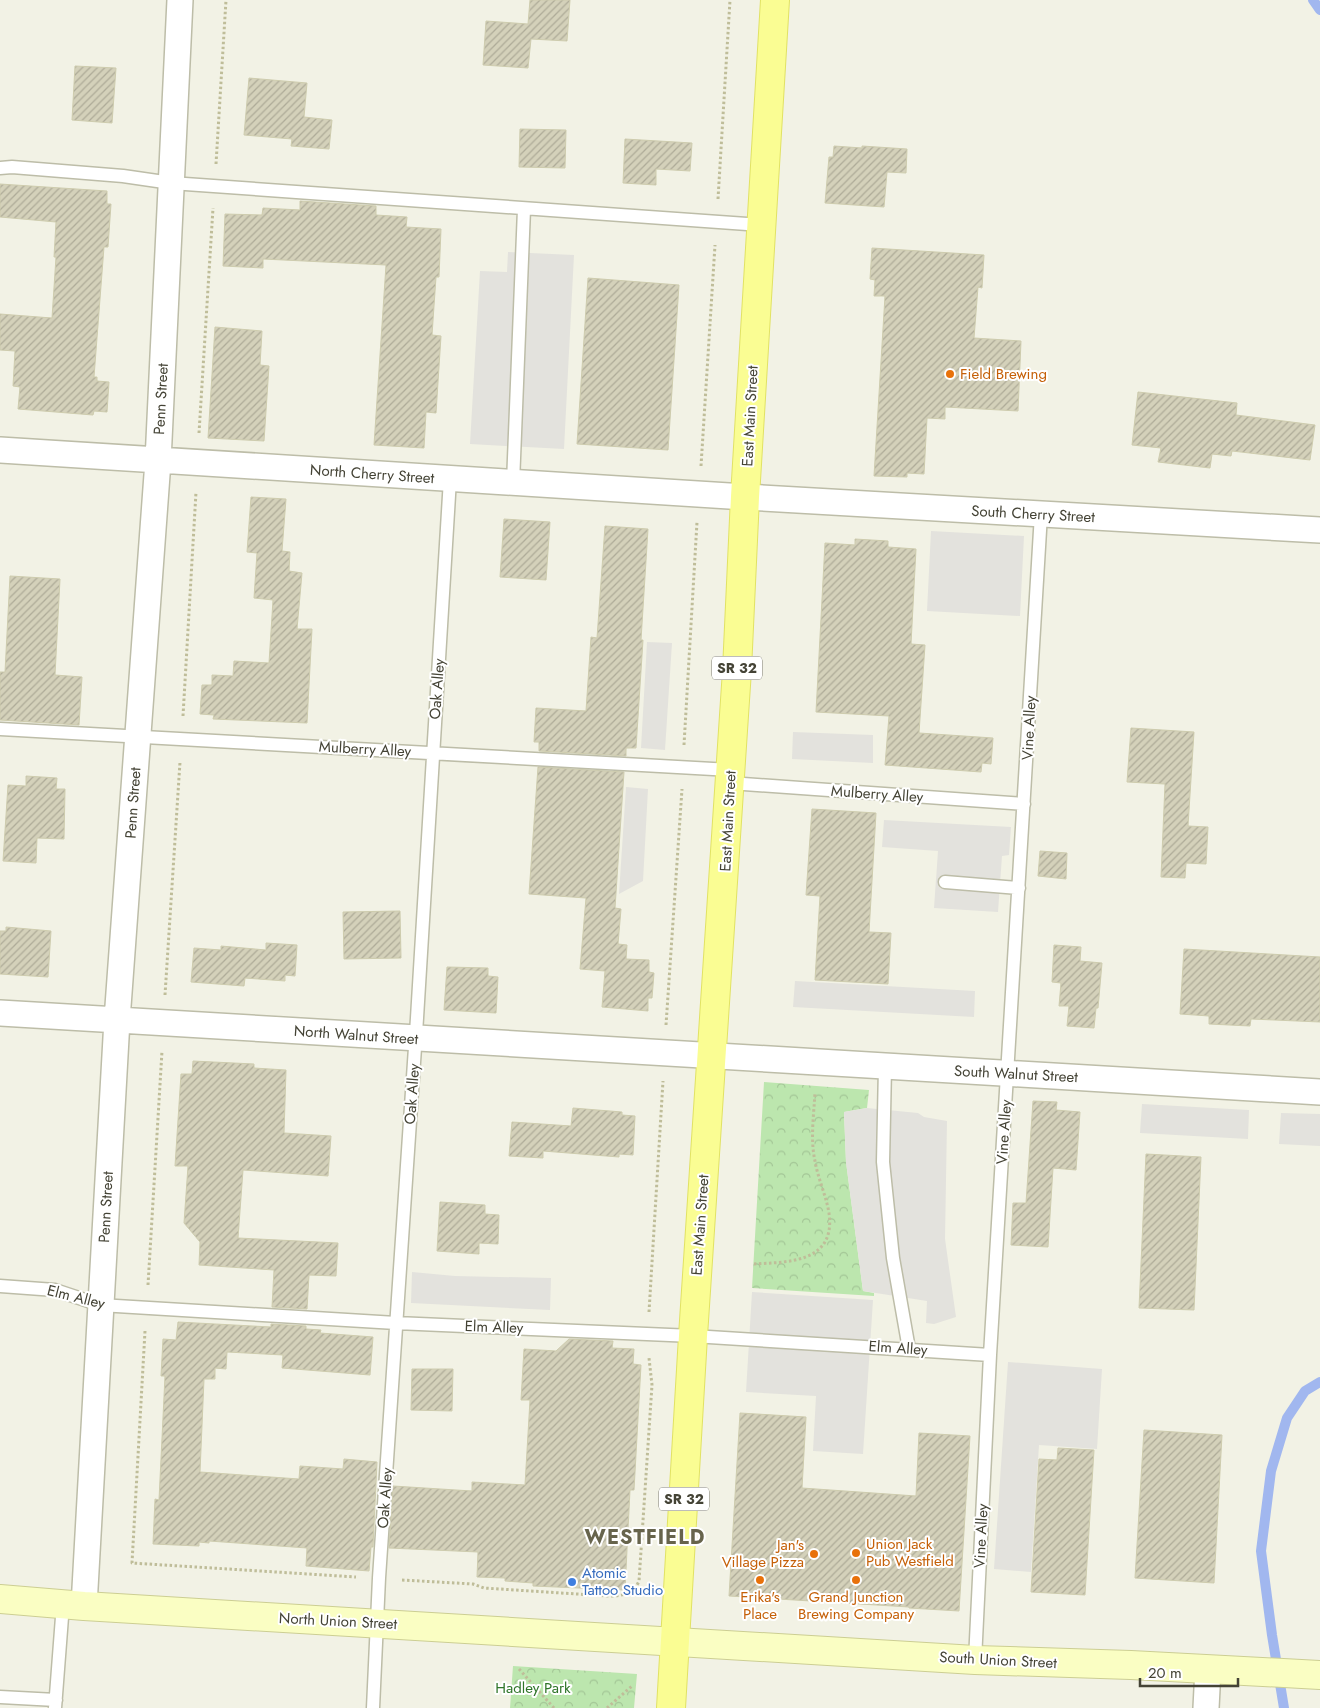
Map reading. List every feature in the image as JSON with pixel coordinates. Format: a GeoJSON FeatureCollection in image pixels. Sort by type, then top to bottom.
{"type":"FeatureCollection","features":[{"type":"Feature","properties":{"kind":"main road","name":"East Main Street"},"geometry":{"type":"LineString","coordinates":[[676,1641],[693,1336],[730,777],[775,0]]}},
{"type":"Feature","properties":{"kind":"main road","name":"SR 32"},"geometry":{"type":"LineString","coordinates":[[672,1708],[676,1641]]}},
{"type":"Feature","properties":{"kind":"street","name":"Penn Street"},"geometry":{"type":"LineString","coordinates":[[73,1605],[100,1305],[116,1020],[158,461],[180,0]]}},
{"type":"Feature","properties":{"kind":"street","name":"North Cherry Street"},"geometry":{"type":"LineString","coordinates":[[0,450],[198,464],[745,497]]}},
{"type":"Feature","properties":{"kind":"street","name":"South Cherry Street"},"geometry":{"type":"LineString","coordinates":[[745,497],[1320,530]]}},
{"type":"Feature","properties":{"kind":"street","name":"North Walnut Street"},"geometry":{"type":"LineString","coordinates":[[0,1014],[711,1057]]}},
{"type":"Feature","properties":{"kind":"street","name":"South Walnut Street"},"geometry":{"type":"LineString","coordinates":[[711,1057],[1320,1092]]}},
{"type":"Feature","properties":{"kind":"street","name":"North Union Street"},"geometry":{"type":"LineString","coordinates":[[0,1599],[676,1641]]}},
{"type":"Feature","properties":{"kind":"street","name":"South Union Street"},"geometry":{"type":"LineString","coordinates":[[676,1641],[975,1660],[1320,1675]]}},
{"type":"Feature","properties":{"kind":"street"},"geometry":{"type":"LineString","coordinates":[[1206,1708],[1208,1669]]}},
{"type":"Feature","properties":{"kind":"lane"},"geometry":{"type":"LineString","coordinates":[[0,168],[12,167],[123,176],[171,184],[761,225]]}},
{"type":"Feature","properties":{"kind":"lane"},"geometry":{"type":"LineString","coordinates":[[513,483],[524,209]]}},
{"type":"Feature","properties":{"kind":"lane","name":"Oak Alley"},"geometry":{"type":"LineString","coordinates":[[373,1708],[450,479]]}},
{"type":"Feature","properties":{"kind":"lane","name":"Vine Alley"},"geometry":{"type":"LineString","coordinates":[[975,1660],[990,1355],[1041,514]]}},
{"type":"Feature","properties":{"kind":"lane","name":"Mulberry Alley"},"geometry":{"type":"LineString","coordinates":[[0,730],[433,753],[730,777],[1024,804]]}},
{"type":"Feature","properties":{"kind":"lane"},"geometry":{"type":"LineString","coordinates":[[945,882],[1019,888]]}},
{"type":"Feature","properties":{"kind":"lane"},"geometry":{"type":"LineString","coordinates":[[884,1067],[883,1162],[893,1258],[910,1349]]}},
{"type":"Feature","properties":{"kind":"lane","name":"Elm Alley"},"geometry":{"type":"LineString","coordinates":[[0,1286],[55,1290],[100,1305],[396,1323],[693,1336],[990,1355]]}},
{"type":"Feature","properties":{"kind":"lane"},"geometry":{"type":"LineString","coordinates":[[0,1697],[56,1704],[73,1605]]}},
{"type":"Feature","properties":{"kind":"path"},"geometry":{"type":"LineString","coordinates":[[165,1004],[226,0]]}},
{"type":"Feature","properties":{"kind":"path"},"geometry":{"type":"LineString","coordinates":[[754,1264],[800,1260],[816,1253],[826,1240],[830,1224],[829,1213],[812,1148],[815,1083]]}},
{"type":"Feature","properties":{"kind":"path"},"geometry":{"type":"LineString","coordinates":[[519,1668],[552,1708]]}},
{"type":"Feature","properties":{"kind":"path"},"geometry":{"type":"LineString","coordinates":[[607,1708],[632,1686]]}},
{"type":"Feature","properties":{"kind":"green space"},"geometry":{"type":"Polygon","coordinates":[[[764,1082],[869,1090],[867,1108],[844,1112],[846,1162],[863,1291],[874,1293],[874,1296],[752,1288],[764,1082]]]}},
{"type":"Feature","properties":{"kind":"green space","name":"Hadley Park"},"geometry":{"type":"Polygon","coordinates":[[[513,1666],[637,1674],[634,1708],[510,1708],[513,1666]]]}},
{"type":"Feature","properties":{"kind":"shaded area"},"geometry":{"type":"Polygon","coordinates":[[[508,252],[574,255],[564,449],[470,444],[480,271],[507,272],[508,252]]]}},
{"type":"Feature","properties":{"kind":"shaded area"},"geometry":{"type":"Polygon","coordinates":[[[931,531],[1024,536],[1020,616],[927,611],[931,531]]]}},
{"type":"Feature","properties":{"kind":"shaded area"},"geometry":{"type":"Polygon","coordinates":[[[647,642],[672,643],[665,750],[641,748],[647,642]]]}},
{"type":"Feature","properties":{"kind":"shaded area"},"geometry":{"type":"Polygon","coordinates":[[[793,732],[873,735],[873,763],[792,759],[793,732]]]}},
{"type":"Feature","properties":{"kind":"shaded area"},"geometry":{"type":"Polygon","coordinates":[[[626,787],[648,789],[643,881],[619,894],[626,787]]]}},
{"type":"Feature","properties":{"kind":"shaded area"},"geometry":{"type":"Polygon","coordinates":[[[884,820],[1011,827],[1009,855],[1002,856],[998,912],[934,908],[938,851],[882,847],[884,820]]]}},
{"type":"Feature","properties":{"kind":"shaded area"},"geometry":{"type":"Polygon","coordinates":[[[795,981],[975,991],[974,1017],[793,1007],[795,981]]]}},
{"type":"Feature","properties":{"kind":"shaded area"},"geometry":{"type":"Polygon","coordinates":[[[1142,1104],[1249,1110],[1248,1139],[1140,1133],[1142,1104]]]}},
{"type":"Feature","properties":{"kind":"shaded area"},"geometry":{"type":"Polygon","coordinates":[[[867,1108],[918,1113],[924,1117],[947,1121],[945,1239],[956,1317],[934,1324],[926,1323],[927,1301],[863,1291],[846,1162],[844,1112],[867,1108]]]}},
{"type":"Feature","properties":{"kind":"shaded area"},"geometry":{"type":"Polygon","coordinates":[[[1281,1113],[1320,1114],[1320,1146],[1279,1144],[1281,1113]]]}},
{"type":"Feature","properties":{"kind":"shaded area"},"geometry":{"type":"Polygon","coordinates":[[[412,1272],[455,1276],[551,1278],[550,1310],[411,1303],[412,1272]]]}},
{"type":"Feature","properties":{"kind":"shaded area"},"geometry":{"type":"Polygon","coordinates":[[[752,1292],[873,1300],[863,1454],[813,1451],[816,1396],[746,1392],[752,1292]]]}},
{"type":"Feature","properties":{"kind":"shaded area"},"geometry":{"type":"Polygon","coordinates":[[[1008,1362],[1102,1369],[1097,1449],[1039,1445],[1031,1572],[994,1569],[1008,1362]]]}},
{"type":"Feature","properties":{"kind":"building"},"geometry":{"type":"Polygon","coordinates":[[[530,0],[570,0],[567,41],[531,39],[528,68],[483,65],[486,21],[528,24],[530,0]]]}},
{"type":"Feature","properties":{"kind":"building"},"geometry":{"type":"Polygon","coordinates":[[[75,66],[116,68],[112,123],[72,120],[75,66]]]}},
{"type":"Feature","properties":{"kind":"building"},"geometry":{"type":"Polygon","coordinates":[[[249,78],[307,83],[304,117],[332,120],[329,149],[291,146],[292,139],[244,135],[249,78]]]}},
{"type":"Feature","properties":{"kind":"building"},"geometry":{"type":"Polygon","coordinates":[[[520,129],[566,130],[565,168],[519,167],[520,129]]]}},
{"type":"Feature","properties":{"kind":"building"},"geometry":{"type":"Polygon","coordinates":[[[625,139],[692,143],[690,171],[656,169],[656,185],[623,183],[625,139]]]}},
{"type":"Feature","properties":{"kind":"building"},"geometry":{"type":"Polygon","coordinates":[[[834,146],[907,149],[906,173],[887,172],[884,207],[825,203],[829,157],[833,157],[834,146]]]}},
{"type":"Feature","properties":{"kind":"building"},"geometry":{"type":"Polygon","coordinates":[[[0,184],[107,191],[107,204],[111,204],[108,247],[104,247],[94,377],[97,377],[97,381],[109,382],[107,412],[94,411],[93,415],[18,409],[20,387],[13,386],[15,351],[0,350],[0,314],[52,318],[56,222],[0,217],[0,184]]]}},
{"type":"Feature","properties":{"kind":"building"},"geometry":{"type":"Polygon","coordinates":[[[300,201],[376,206],[376,215],[407,217],[406,227],[441,229],[439,277],[436,277],[432,335],[441,336],[436,413],[426,412],[424,448],[374,445],[386,265],[263,259],[263,268],[223,266],[225,214],[262,215],[263,208],[300,210],[300,201]]]}},
{"type":"Feature","properties":{"kind":"building","name":"Field Brewing"},"geometry":{"type":"Polygon","coordinates":[[[872,248],[984,255],[982,288],[978,287],[974,338],[1021,341],[1018,411],[945,407],[945,419],[927,418],[924,474],[907,473],[907,477],[874,476],[885,296],[874,296],[875,280],[870,279],[872,248]]]}},
{"type":"Feature","properties":{"kind":"building"},"geometry":{"type":"Polygon","coordinates":[[[588,278],[679,285],[668,450],[577,444],[588,278]]]}},
{"type":"Feature","properties":{"kind":"building"},"geometry":{"type":"Polygon","coordinates":[[[215,327],[262,331],[260,365],[269,366],[264,441],[208,438],[215,327]]]}},
{"type":"Feature","properties":{"kind":"building"},"geometry":{"type":"Polygon","coordinates":[[[1138,392],[1237,403],[1236,415],[1315,425],[1310,460],[1232,451],[1231,456],[1212,454],[1210,468],[1158,462],[1161,448],[1132,445],[1138,392]]]}},
{"type":"Feature","properties":{"kind":"building"},"geometry":{"type":"Polygon","coordinates":[[[251,497],[286,499],[282,551],[290,552],[289,571],[302,573],[297,629],[312,629],[307,723],[213,719],[214,715],[200,714],[202,685],[212,685],[212,675],[233,676],[234,661],[269,663],[273,600],[254,598],[257,553],[247,552],[251,497]]]}},
{"type":"Feature","properties":{"kind":"building"},"geometry":{"type":"Polygon","coordinates":[[[504,519],[550,522],[546,580],[500,577],[504,519]]]}},
{"type":"Feature","properties":{"kind":"building"},"geometry":{"type":"Polygon","coordinates":[[[605,526],[648,529],[636,748],[626,748],[626,756],[539,751],[539,742],[534,742],[536,708],[586,711],[591,637],[597,638],[605,526]]]}},
{"type":"Feature","properties":{"kind":"building"},"geometry":{"type":"Polygon","coordinates":[[[855,539],[888,541],[888,547],[916,549],[911,644],[925,645],[919,733],[993,738],[991,764],[982,763],[981,772],[885,765],[889,716],[816,712],[825,543],[855,545],[855,539]]]}},
{"type":"Feature","properties":{"kind":"building"},"geometry":{"type":"Polygon","coordinates":[[[10,576],[60,579],[55,675],[82,677],[79,725],[0,720],[0,672],[5,672],[10,576]]]}},
{"type":"Feature","properties":{"kind":"building"},"geometry":{"type":"Polygon","coordinates":[[[1131,728],[1194,732],[1188,826],[1208,827],[1206,864],[1186,863],[1185,878],[1161,877],[1165,784],[1127,782],[1131,728]]]}},
{"type":"Feature","properties":{"kind":"building"},"geometry":{"type":"Polygon","coordinates":[[[538,767],[624,772],[615,908],[621,909],[618,944],[627,945],[626,959],[649,960],[649,972],[654,973],[652,998],[648,998],[648,1011],[602,1007],[605,971],[580,969],[586,898],[529,894],[538,767]]]}},
{"type":"Feature","properties":{"kind":"building"},"geometry":{"type":"Polygon","coordinates":[[[26,776],[57,778],[56,789],[65,789],[64,839],[37,838],[36,863],[3,861],[8,785],[26,786],[26,776]]]}},
{"type":"Feature","properties":{"kind":"building"},"geometry":{"type":"Polygon","coordinates":[[[812,809],[876,813],[869,932],[891,933],[888,984],[815,980],[820,896],[806,895],[812,809]]]}},
{"type":"Feature","properties":{"kind":"building"},"geometry":{"type":"Polygon","coordinates":[[[1040,851],[1067,853],[1066,879],[1038,876],[1040,851]]]}},
{"type":"Feature","properties":{"kind":"building"},"geometry":{"type":"Polygon","coordinates":[[[400,911],[401,958],[344,959],[343,912],[400,911]]]}},
{"type":"Feature","properties":{"kind":"building"},"geometry":{"type":"Polygon","coordinates":[[[6,927],[51,931],[48,977],[0,974],[0,931],[6,931],[6,927]]]}},
{"type":"Feature","properties":{"kind":"building"},"geometry":{"type":"Polygon","coordinates":[[[266,943],[297,945],[295,976],[285,975],[285,981],[245,978],[244,986],[191,982],[194,948],[221,950],[221,946],[266,950],[266,943]]]}},
{"type":"Feature","properties":{"kind":"building"},"geometry":{"type":"Polygon","coordinates":[[[1054,945],[1081,947],[1080,961],[1102,963],[1098,1008],[1096,1008],[1094,1028],[1067,1026],[1069,1006],[1059,1006],[1061,983],[1052,982],[1054,945]]]}},
{"type":"Feature","properties":{"kind":"building"},"geometry":{"type":"Polygon","coordinates":[[[1184,949],[1320,957],[1320,1022],[1251,1019],[1250,1026],[1209,1024],[1209,1016],[1180,1014],[1184,949]]]}},
{"type":"Feature","properties":{"kind":"building"},"geometry":{"type":"Polygon","coordinates":[[[447,967],[488,968],[488,976],[498,977],[496,1013],[444,1010],[447,967]]]}},
{"type":"Feature","properties":{"kind":"building"},"geometry":{"type":"Polygon","coordinates":[[[193,1061],[254,1064],[254,1068],[286,1070],[284,1133],[331,1136],[328,1176],[243,1170],[238,1238],[338,1243],[336,1276],[309,1275],[307,1309],[272,1307],[274,1270],[199,1265],[200,1242],[184,1223],[188,1166],[175,1166],[181,1074],[192,1074],[193,1061]]]}},
{"type":"Feature","properties":{"kind":"building"},"geometry":{"type":"Polygon","coordinates":[[[1033,1101],[1057,1102],[1056,1110],[1080,1112],[1076,1170],[1053,1168],[1048,1247],[1011,1245],[1013,1203],[1026,1203],[1033,1101]]]}},
{"type":"Feature","properties":{"kind":"building"},"geometry":{"type":"Polygon","coordinates":[[[573,1108],[622,1112],[622,1115],[635,1116],[633,1155],[619,1154],[619,1157],[543,1151],[543,1158],[509,1156],[512,1122],[571,1126],[573,1108]]]}},
{"type":"Feature","properties":{"kind":"building"},"geometry":{"type":"Polygon","coordinates":[[[1146,1154],[1201,1157],[1194,1310],[1139,1308],[1146,1154]]]}},
{"type":"Feature","properties":{"kind":"building"},"geometry":{"type":"Polygon","coordinates":[[[440,1202],[485,1205],[485,1214],[499,1215],[498,1244],[479,1243],[479,1254],[437,1251],[440,1202]]]}},
{"type":"Feature","properties":{"kind":"building"},"geometry":{"type":"Polygon","coordinates":[[[178,1322],[271,1327],[271,1324],[306,1326],[306,1329],[321,1330],[320,1333],[373,1337],[370,1375],[282,1368],[283,1355],[227,1352],[226,1369],[215,1368],[215,1379],[204,1379],[200,1472],[299,1479],[300,1466],[343,1469],[344,1459],[377,1462],[373,1547],[371,1547],[369,1571],[306,1566],[307,1548],[209,1541],[209,1543],[199,1542],[199,1546],[153,1544],[155,1499],[159,1500],[165,1376],[161,1376],[163,1339],[176,1340],[178,1322]]]}},
{"type":"Feature","properties":{"kind":"building"},"geometry":{"type":"Polygon","coordinates":[[[569,1339],[613,1341],[612,1348],[634,1349],[633,1364],[641,1365],[634,1490],[630,1490],[625,1590],[533,1586],[533,1583],[505,1581],[505,1578],[477,1577],[478,1552],[389,1548],[393,1486],[472,1491],[472,1482],[525,1485],[530,1400],[521,1400],[524,1349],[556,1351],[569,1339]]]}},
{"type":"Feature","properties":{"kind":"building"},"geometry":{"type":"Polygon","coordinates":[[[412,1369],[453,1369],[452,1411],[411,1410],[412,1369]]]}},
{"type":"Feature","properties":{"kind":"building"},"geometry":{"type":"Polygon","coordinates":[[[740,1413],[806,1417],[802,1488],[916,1496],[919,1433],[970,1436],[959,1611],[729,1596],[740,1413]]]}},
{"type":"Feature","properties":{"kind":"building"},"geometry":{"type":"Polygon","coordinates":[[[1144,1430],[1222,1435],[1214,1583],[1135,1578],[1144,1430]]]}},
{"type":"Feature","properties":{"kind":"building"},"geometry":{"type":"Polygon","coordinates":[[[1058,1448],[1094,1450],[1085,1595],[1031,1592],[1039,1459],[1057,1460],[1058,1448]]]}},
{"type":"Feature","properties":{"kind":"waterway"},"geometry":{"type":"LineString","coordinates":[[1313,0],[1320,10]]}},
{"type":"Feature","properties":{"kind":"waterway"},"geometry":{"type":"LineString","coordinates":[[1284,1708],[1261,1551],[1271,1471],[1287,1418],[1305,1391],[1320,1382]]}},
{"type":"Feature","properties":{"kind":"place","name":"Field Brewing"},"geometry":{"type":"Point","coordinates":[950,374]}},
{"type":"Feature","properties":{"kind":"place","name":"Union Jack Pub Westfield"},"geometry":{"type":"Point","coordinates":[856,1553]}},
{"type":"Feature","properties":{"kind":"place","name":"Jan's Village Pizza"},"geometry":{"type":"Point","coordinates":[814,1554]}},
{"type":"Feature","properties":{"kind":"place","name":"Erika's Place"},"geometry":{"type":"Point","coordinates":[760,1580]}},
{"type":"Feature","properties":{"kind":"place","name":"Grand Junction Brewing Company"},"geometry":{"type":"Point","coordinates":[856,1580]}},
{"type":"Feature","properties":{"kind":"place","name":"Atomic Tattoo Studio"},"geometry":{"type":"Point","coordinates":[572,1582]}},
{"type":"Feature","properties":{"kind":"district","name":"WESTFIELD"},"geometry":{"type":"Point","coordinates":[645,1537]}}]}
